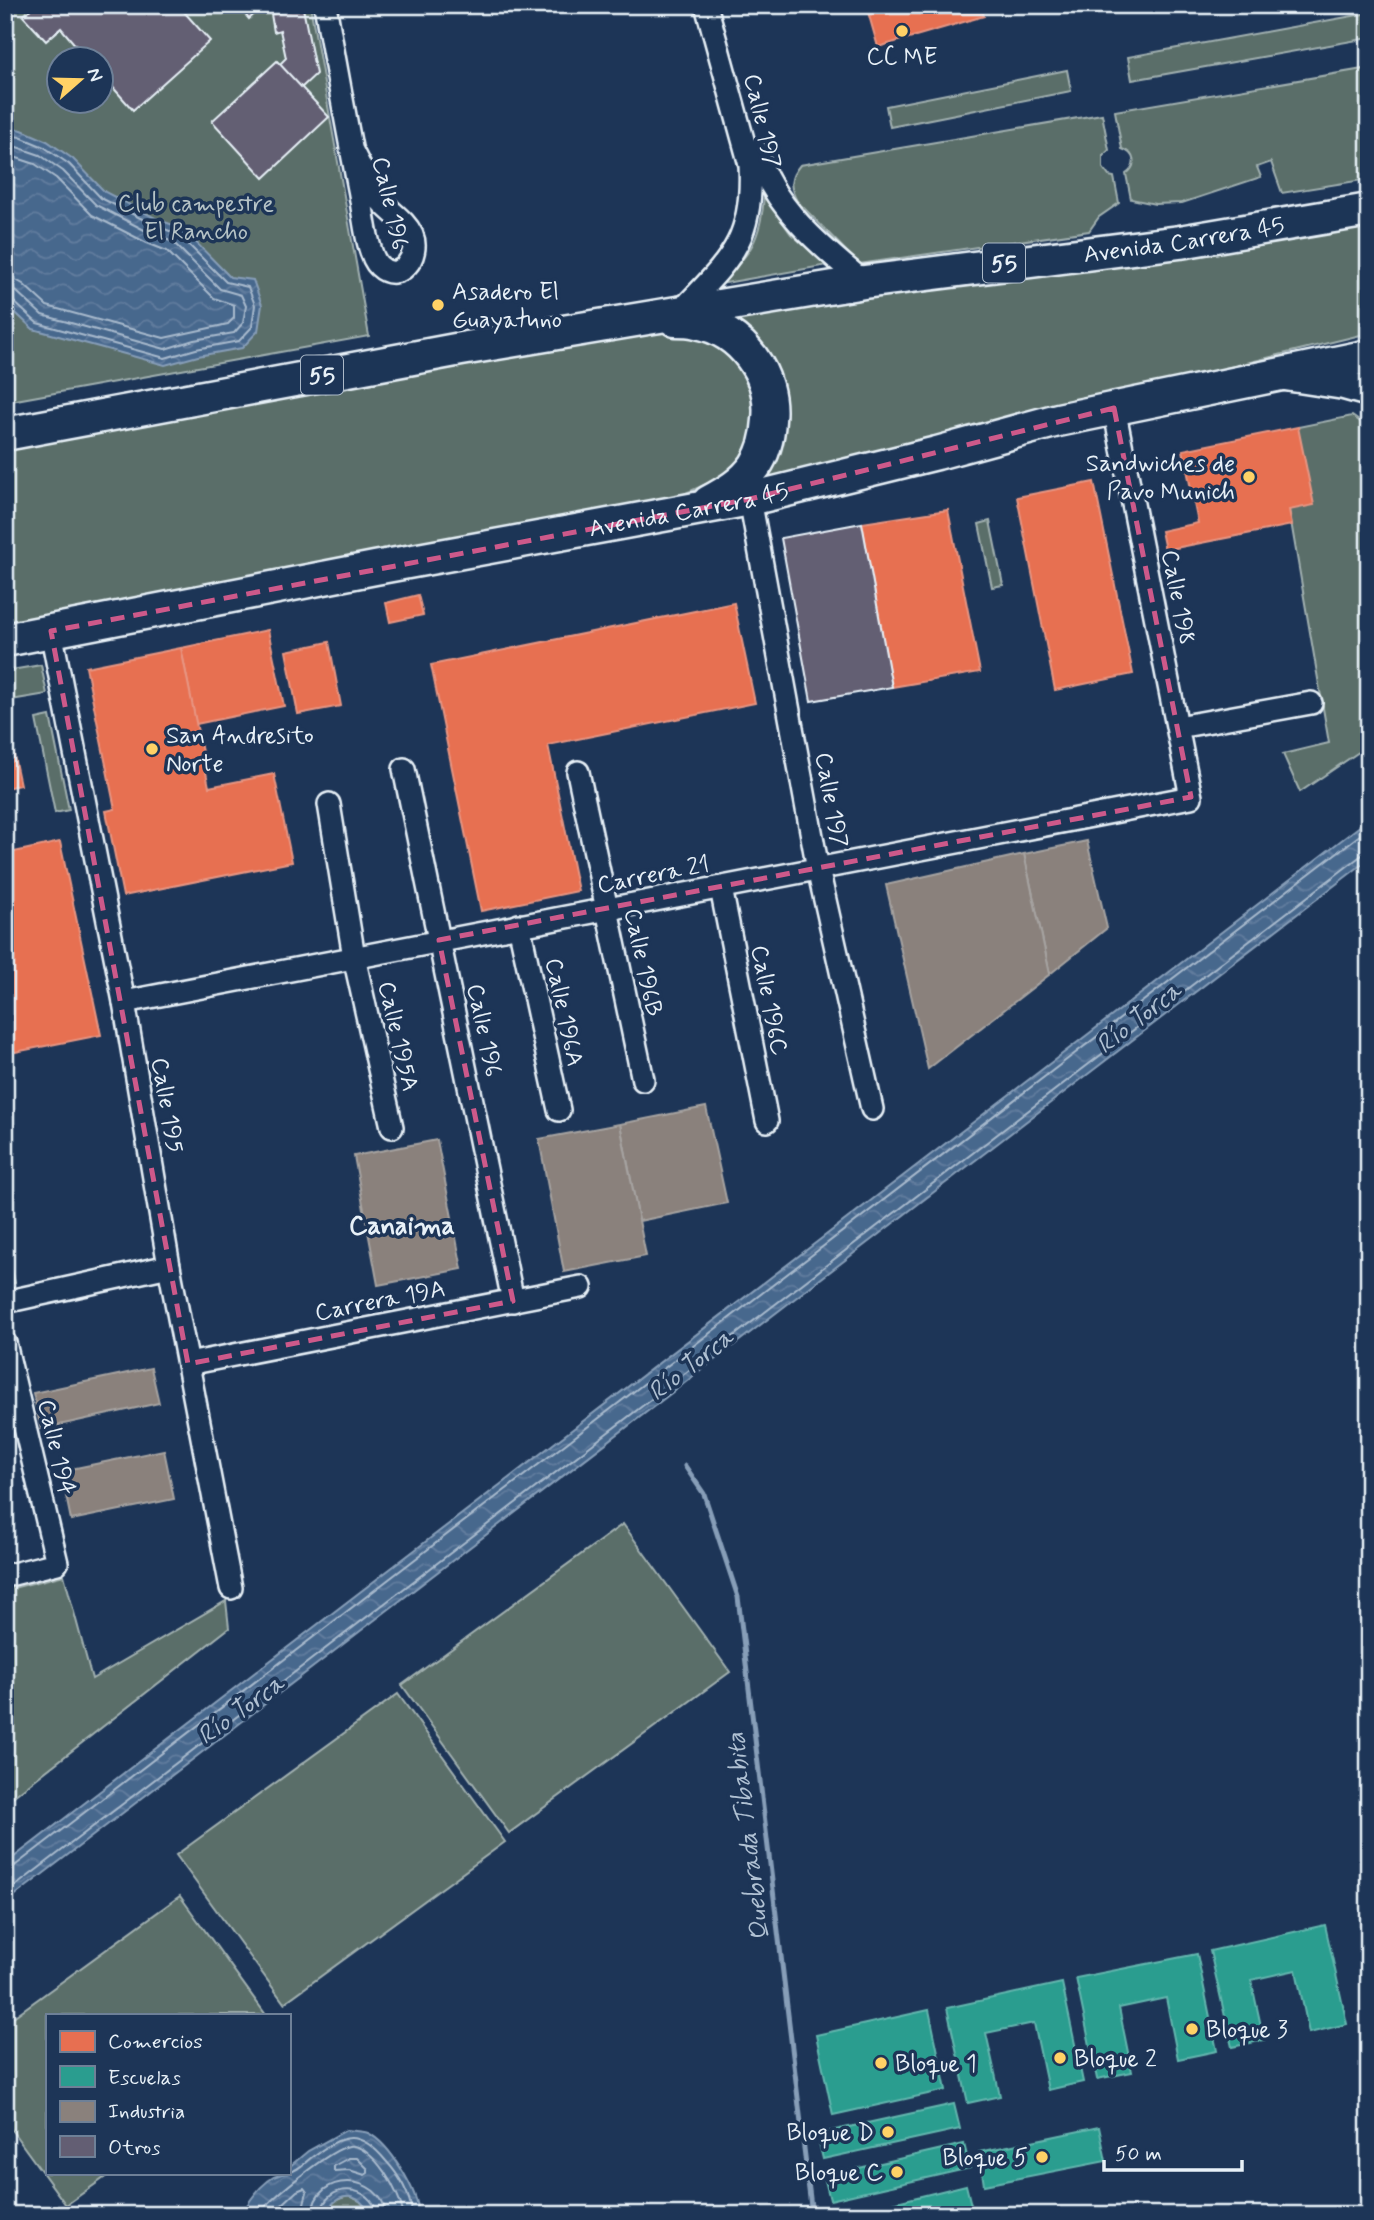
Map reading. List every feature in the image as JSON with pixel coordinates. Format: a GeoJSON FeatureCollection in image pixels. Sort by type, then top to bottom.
{"type":"FeatureCollection","features":[{"type":"Feature","properties":{"kind":"highway","name":"Avenida Carrera 45"},"geometry":{"type":"LineString","coordinates":[[5,434],[461,349],[680,312],[864,282],[1180,242],[1369,210]]}},
{"type":"Feature","properties":{"kind":"highway"},"geometry":{"type":"LineString","coordinates":[[640,319],[698,322],[725,332],[749,352],[764,378],[770,408],[767,438],[755,465],[735,487],[682,513]]}},
{"type":"Feature","properties":{"kind":"highway","name":"Avenida Carrera 45"},"geometry":{"type":"LineString","coordinates":[[5,640],[750,499],[1058,420],[1369,356]]}},
{"type":"Feature","properties":{"kind":"main road"},"geometry":{"type":"LineString","coordinates":[[1276,375],[1310,379],[1369,392]]}},
{"type":"Feature","properties":{"kind":"street","name":"Calle 196"},"geometry":{"type":"LineString","coordinates":[[325,5],[351,149],[373,257],[378,266],[396,272],[405,268],[412,260],[414,238],[400,218],[378,198],[351,149]]}},
{"type":"Feature","properties":{"kind":"street","name":"Calle 197"},"geometry":{"type":"LineString","coordinates":[[680,312],[729,259],[742,236],[751,190],[750,165],[706,5]]}},
{"type":"Feature","properties":{"kind":"street","name":"Calle 197"},"geometry":{"type":"LineString","coordinates":[[717,5],[760,163],[769,182],[799,223],[864,282]]}},
{"type":"Feature","properties":{"kind":"street","name":"Calle 198"},"geometry":{"type":"LineString","coordinates":[[1114,408],[1191,797]]}},
{"type":"Feature","properties":{"kind":"street","name":"Calle 197"},"geometry":{"type":"LineString","coordinates":[[750,499],[818,869],[872,1109]]}},
{"type":"Feature","properties":{"kind":"street","name":"Calle 195"},"geometry":{"type":"LineString","coordinates":[[51,631],[124,1002],[169,1266],[230,1588]]}},
{"type":"Feature","properties":{"kind":"street"},"geometry":{"type":"LineString","coordinates":[[1178,727],[1311,703]]}},
{"type":"Feature","properties":{"kind":"street","name":"Calle 196"},"geometry":{"type":"LineString","coordinates":[[404,769],[513,1301]]}},
{"type":"Feature","properties":{"kind":"street","name":"Calle 196B"},"geometry":{"type":"LineString","coordinates":[[578,772],[643,1080]]}},
{"type":"Feature","properties":{"kind":"street","name":"Carrera 21"},"geometry":{"type":"LineString","coordinates":[[124,1002],[1191,797]]}},
{"type":"Feature","properties":{"kind":"street","name":"Calle 195A"},"geometry":{"type":"LineString","coordinates":[[328,804],[354,957],[392,1127]]}},
{"type":"Feature","properties":{"kind":"street","name":"Calle 196C"},"geometry":{"type":"LineString","coordinates":[[721,888],[767,1121]]}},
{"type":"Feature","properties":{"kind":"street","name":"Calle 196A"},"geometry":{"type":"LineString","coordinates":[[519,925],[559,1111]]}},
{"type":"Feature","properties":{"kind":"street"},"geometry":{"type":"LineString","coordinates":[[5,1302],[169,1266]]}},
{"type":"Feature","properties":{"kind":"street","name":"Carrera 19A"},"geometry":{"type":"LineString","coordinates":[[188,1364],[581,1287]]}},
{"type":"Feature","properties":{"kind":"street","name":"Calle 194"},"geometry":{"type":"LineString","coordinates":[[5,1343],[57,1563],[5,1576]]}},
{"type":"Feature","properties":{"kind":"highlighted area"},"geometry":{"type":"Polygon","coordinates":[[[1114,408],[1191,797],[439,940],[513,1301],[188,1364],[51,631],[750,499],[1114,408]]]}},
{"type":"Feature","properties":{"kind":"green space","name":"Club campestre El Rancho"},"geometry":{"type":"Polygon","coordinates":[[[5,5],[310,5],[369,336],[5,402],[5,5]]]}},
{"type":"Feature","properties":{"kind":"green space"},"geometry":{"type":"Polygon","coordinates":[[[1369,13],[1369,38],[1132,80],[1128,57],[1369,13]]]}},
{"type":"Feature","properties":{"kind":"green space"},"geometry":{"type":"Polygon","coordinates":[[[1369,68],[1369,179],[1282,193],[1271,162],[1257,167],[1261,177],[1182,203],[1155,204],[1131,199],[1126,174],[1132,167],[1133,160],[1130,153],[1122,149],[1115,111],[1369,68]]]}},
{"type":"Feature","properties":{"kind":"green space"},"geometry":{"type":"Polygon","coordinates":[[[1067,70],[1071,91],[890,127],[886,106],[1067,70]]]}},
{"type":"Feature","properties":{"kind":"green space"},"geometry":{"type":"Polygon","coordinates":[[[1102,114],[1109,150],[1103,156],[1103,168],[1109,176],[1114,177],[1119,203],[1099,217],[1089,231],[859,264],[797,201],[791,183],[800,165],[1102,114]]]}},
{"type":"Feature","properties":{"kind":"green space"},"geometry":{"type":"Polygon","coordinates":[[[764,196],[791,234],[828,265],[720,284],[746,255],[757,235],[764,196]]]}},
{"type":"Feature","properties":{"kind":"green space"},"geometry":{"type":"Polygon","coordinates":[[[1369,223],[1369,333],[754,483],[780,441],[785,407],[780,377],[768,352],[752,333],[726,316],[1243,248],[1369,223]]]}},
{"type":"Feature","properties":{"kind":"green space"},"geometry":{"type":"Polygon","coordinates":[[[679,332],[717,342],[746,370],[757,416],[749,445],[735,466],[711,482],[677,497],[5,624],[5,449],[401,376],[639,335],[679,332]]]}},
{"type":"Feature","properties":{"kind":"green space"},"geometry":{"type":"Polygon","coordinates":[[[1352,416],[1369,428],[1369,745],[1300,792],[1283,754],[1329,743],[1289,510],[1298,427],[1352,416]]]}},
{"type":"Feature","properties":{"kind":"green space"},"geometry":{"type":"Polygon","coordinates":[[[990,521],[1003,585],[992,587],[979,524],[990,521]]]}},
{"type":"Feature","properties":{"kind":"green space"},"geometry":{"type":"Polygon","coordinates":[[[41,665],[47,694],[5,701],[5,671],[41,665]]]}},
{"type":"Feature","properties":{"kind":"green space"},"geometry":{"type":"Polygon","coordinates":[[[50,716],[69,810],[55,813],[36,719],[50,716]]]}},
{"type":"Feature","properties":{"kind":"green space"},"geometry":{"type":"Polygon","coordinates":[[[5,1239],[15,1283],[5,1285],[5,1239]]]}},
{"type":"Feature","properties":{"kind":"green space"},"geometry":{"type":"Polygon","coordinates":[[[623,1524],[730,1672],[509,1833],[402,1685],[623,1524]]]}},
{"type":"Feature","properties":{"kind":"green space"},"geometry":{"type":"Polygon","coordinates":[[[64,1575],[92,1679],[226,1601],[229,1628],[5,1803],[5,1590],[64,1575]]]}},
{"type":"Feature","properties":{"kind":"green space"},"geometry":{"type":"Polygon","coordinates":[[[398,1694],[505,1842],[284,2003],[176,1855],[398,1694]]]}},
{"type":"Feature","properties":{"kind":"green space"},"geometry":{"type":"Polygon","coordinates":[[[180,1896],[265,2014],[46,2014],[46,2174],[110,2174],[66,2205],[5,2121],[5,2023],[180,1896]]]}},
{"type":"Feature","properties":{"kind":"green space"},"geometry":{"type":"Polygon","coordinates":[[[349,2196],[360,2201],[372,2215],[327,2215],[335,2202],[349,2196]]]}},
{"type":"Feature","properties":{"kind":"water"},"geometry":{"type":"Polygon","coordinates":[[[5,127],[22,130],[47,141],[73,159],[105,192],[159,220],[182,228],[230,277],[253,280],[262,305],[258,331],[242,348],[165,365],[33,329],[5,303],[5,127]]]}},
{"type":"Feature","properties":{"kind":"water","name":"Río Torca"},"geometry":{"type":"Polygon","coordinates":[[[1369,819],[1369,859],[5,1903],[5,1864],[1369,819]]]}},
{"type":"Feature","properties":{"kind":"water"},"geometry":{"type":"Polygon","coordinates":[[[346,2130],[368,2133],[394,2157],[414,2194],[419,2215],[372,2215],[360,2201],[344,2197],[335,2201],[327,2215],[241,2215],[267,2182],[281,2174],[290,2174],[290,2166],[308,2151],[346,2130]]]}},
{"type":"Feature","properties":{"kind":"building: Comercios","name":"CC ME"},"geometry":{"type":"Polygon","coordinates":[[[866,5],[981,5],[984,16],[878,47],[866,5]]]}},
{"type":"Feature","properties":{"kind":"building: Comercios","name":"Sandwiches de Pavo Munich"},"geometry":{"type":"Polygon","coordinates":[[[1298,427],[1314,505],[1289,510],[1292,525],[1165,550],[1161,531],[1198,523],[1183,450],[1298,427]]]}},
{"type":"Feature","properties":{"kind":"building: Comercios"},"geometry":{"type":"Polygon","coordinates":[[[1094,482],[1133,674],[1055,690],[1017,497],[1094,482]]]}},
{"type":"Feature","properties":{"kind":"building: Comercios"},"geometry":{"type":"Polygon","coordinates":[[[948,510],[980,672],[892,687],[862,523],[948,510]]]}},
{"type":"Feature","properties":{"kind":"building: Comercios"},"geometry":{"type":"Polygon","coordinates":[[[418,595],[423,615],[390,622],[386,603],[418,595]]]}},
{"type":"Feature","properties":{"kind":"building: Comercios"},"geometry":{"type":"Polygon","coordinates":[[[734,603],[755,703],[548,745],[578,891],[481,911],[431,665],[734,603]]]}},
{"type":"Feature","properties":{"kind":"building: Comercios"},"geometry":{"type":"Polygon","coordinates":[[[268,630],[284,706],[196,724],[181,648],[268,630]]]}},
{"type":"Feature","properties":{"kind":"building: Comercios"},"geometry":{"type":"Polygon","coordinates":[[[329,642],[341,706],[298,714],[286,651],[329,642]]]}},
{"type":"Feature","properties":{"kind":"building: Comercios","name":"San Andresito Norte"},"geometry":{"type":"Polygon","coordinates":[[[181,648],[209,787],[274,774],[292,862],[123,896],[106,811],[115,809],[86,667],[181,648]]]}},
{"type":"Feature","properties":{"kind":"building: Comercios"},"geometry":{"type":"Polygon","coordinates":[[[5,715],[20,785],[5,788],[5,715]]]}},
{"type":"Feature","properties":{"kind":"building: Comercios"},"geometry":{"type":"Polygon","coordinates":[[[60,842],[101,1035],[5,1054],[5,854],[60,842]]]}},
{"type":"Feature","properties":{"kind":"building: Escuelas"},"geometry":{"type":"Polygon","coordinates":[[[1325,1925],[1347,2024],[1309,2033],[1296,1970],[1251,1980],[1264,2040],[1232,2047],[1210,1951],[1325,1925]]]}},
{"type":"Feature","properties":{"kind":"building: Escuelas","name":"Bloque 3"},"geometry":{"type":"Polygon","coordinates":[[[1197,1954],[1217,2051],[1178,2059],[1166,1998],[1119,2008],[1132,2072],[1097,2079],[1076,1978],[1197,1954]]]}},
{"type":"Feature","properties":{"kind":"building: Escuelas","name":"Bloque 2"},"geometry":{"type":"Polygon","coordinates":[[[1062,1983],[1083,2082],[1048,2090],[1034,2023],[986,2033],[1000,2096],[968,2103],[947,2008],[1062,1983]]]}},
{"type":"Feature","properties":{"kind":"building: Escuelas","name":"Bloque 1"},"geometry":{"type":"Polygon","coordinates":[[[929,2010],[946,2090],[833,2115],[816,2035],[929,2010]]]}},
{"type":"Feature","properties":{"kind":"building: Escuelas","name":"Bloque D"},"geometry":{"type":"Polygon","coordinates":[[[954,2104],[960,2129],[823,2159],[817,2134],[954,2104]]]}},
{"type":"Feature","properties":{"kind":"building: Escuelas","name":"Bloque 5"},"geometry":{"type":"Polygon","coordinates":[[[1099,2127],[1106,2161],[984,2185],[979,2152],[1099,2127]]]}},
{"type":"Feature","properties":{"kind":"building: Escuelas","name":"Bloque C"},"geometry":{"type":"Polygon","coordinates":[[[964,2144],[970,2168],[830,2200],[824,2176],[964,2144]]]}},
{"type":"Feature","properties":{"kind":"building: Escuelas"},"geometry":{"type":"Polygon","coordinates":[[[966,2185],[972,2209],[950,2215],[844,2215],[966,2185]]]}},
{"type":"Feature","properties":{"kind":"building: Industria"},"geometry":{"type":"Polygon","coordinates":[[[1087,841],[1107,928],[1050,974],[1024,854],[1087,841]]]}},
{"type":"Feature","properties":{"kind":"building: Industria"},"geometry":{"type":"Polygon","coordinates":[[[1024,854],[1050,974],[928,1069],[886,885],[1024,854]]]}},
{"type":"Feature","properties":{"kind":"building: Industria"},"geometry":{"type":"Polygon","coordinates":[[[706,1107],[727,1203],[639,1221],[620,1124],[706,1107]]]}},
{"type":"Feature","properties":{"kind":"building: Industria"},"geometry":{"type":"Polygon","coordinates":[[[620,1124],[646,1256],[564,1272],[539,1139],[620,1124]]]}},
{"type":"Feature","properties":{"kind":"building: Industria"},"geometry":{"type":"Polygon","coordinates":[[[437,1140],[462,1269],[378,1285],[354,1156],[437,1140]]]}},
{"type":"Feature","properties":{"kind":"building: Industria"},"geometry":{"type":"Polygon","coordinates":[[[151,1368],[159,1403],[41,1429],[33,1393],[151,1368]]]}},
{"type":"Feature","properties":{"kind":"building: Industria"},"geometry":{"type":"Polygon","coordinates":[[[164,1450],[174,1499],[71,1520],[61,1471],[164,1450]]]}},
{"type":"Feature","properties":{"kind":"building: Otros"},"geometry":{"type":"Polygon","coordinates":[[[35,5],[178,5],[210,41],[133,110],[116,91],[116,46],[76,46],[61,28],[46,41],[23,16],[35,5]]]}},
{"type":"Feature","properties":{"kind":"building: Otros"},"geometry":{"type":"Polygon","coordinates":[[[237,5],[275,5],[260,9],[249,19],[237,5]]]}},
{"type":"Feature","properties":{"kind":"building: Otros"},"geometry":{"type":"Polygon","coordinates":[[[303,8],[316,74],[301,88],[279,65],[286,58],[280,30],[274,32],[271,14],[303,8]]]}},
{"type":"Feature","properties":{"kind":"building: Otros"},"geometry":{"type":"Polygon","coordinates":[[[277,61],[329,117],[264,178],[212,121],[277,61]]]}},
{"type":"Feature","properties":{"kind":"building: Otros"},"geometry":{"type":"Polygon","coordinates":[[[862,523],[892,687],[811,701],[781,538],[862,523]]]}},
{"type":"Feature","properties":{"kind":"waterway","name":"Quebrada Tibabita"},"geometry":{"type":"LineString","coordinates":[[685,1466],[704,1494],[738,1597],[812,2215]]}},
{"type":"Feature","properties":{"kind":"place","name":"CC ME"},"geometry":{"type":"Point","coordinates":[902,31]}},
{"type":"Feature","properties":{"kind":"place","name":"Asadero El Guayatuno"},"geometry":{"type":"Point","coordinates":[438,305]}},
{"type":"Feature","properties":{"kind":"place","name":"Sandwiches de Pavo Munich"},"geometry":{"type":"Point","coordinates":[1249,477]}},
{"type":"Feature","properties":{"kind":"place","name":"San Andresito Norte"},"geometry":{"type":"Point","coordinates":[152,749]}},
{"type":"Feature","properties":{"kind":"place","name":"Bloque 3"},"geometry":{"type":"Point","coordinates":[1192,2029]}},
{"type":"Feature","properties":{"kind":"place","name":"Bloque 2"},"geometry":{"type":"Point","coordinates":[1060,2058]}},
{"type":"Feature","properties":{"kind":"place","name":"Bloque 1"},"geometry":{"type":"Point","coordinates":[881,2063]}},
{"type":"Feature","properties":{"kind":"place","name":"Bloque D"},"geometry":{"type":"Point","coordinates":[888,2132]}},
{"type":"Feature","properties":{"kind":"place","name":"Bloque 5"},"geometry":{"type":"Point","coordinates":[1042,2157]}},
{"type":"Feature","properties":{"kind":"place","name":"Bloque C"},"geometry":{"type":"Point","coordinates":[897,2172]}},
{"type":"Feature","properties":{"kind":"district","name":"Canaima"},"geometry":{"type":"Point","coordinates":[402,1225]}}]}
